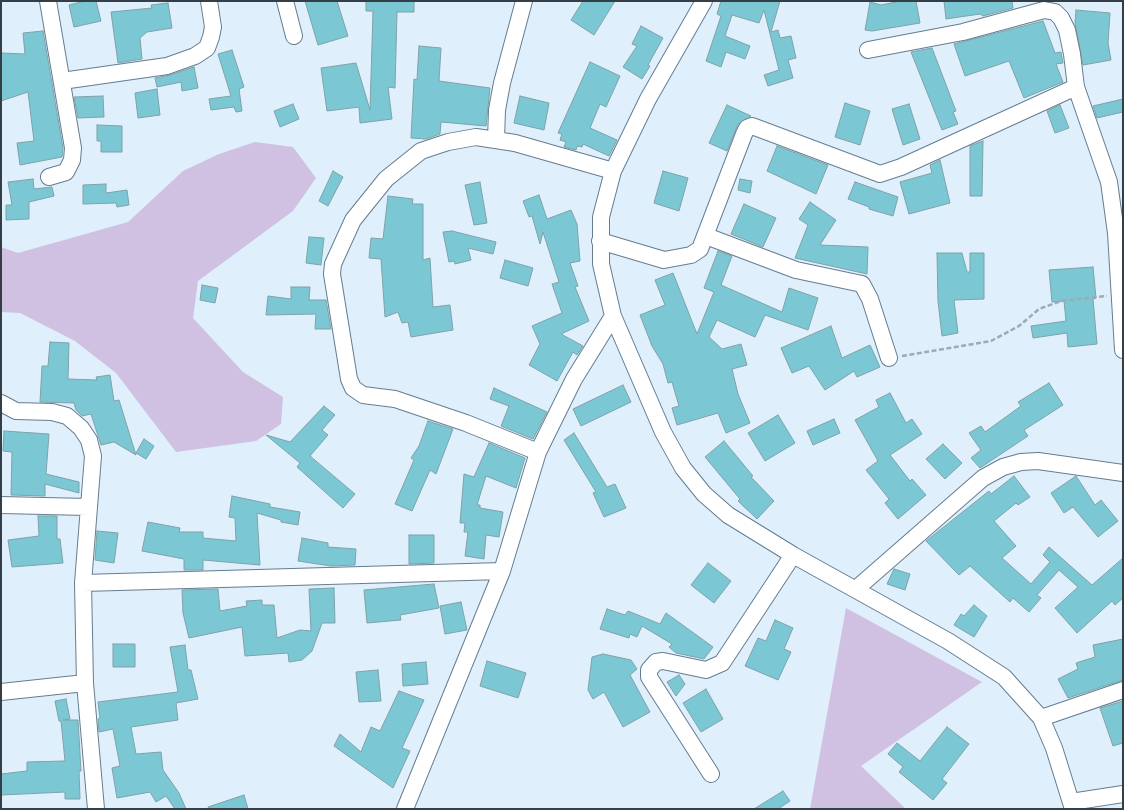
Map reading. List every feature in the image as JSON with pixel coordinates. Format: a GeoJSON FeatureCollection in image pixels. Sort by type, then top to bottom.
{"type":"FeatureCollection","features":[{"type":"Feature","properties":{"kind":"street"},"geometry":{"type":"LineString","coordinates":[[48,1],[73,148],[72,160],[66,172],[49,177]]}},
{"type":"Feature","properties":{"kind":"street"},"geometry":{"type":"LineString","coordinates":[[62,81],[167,66],[195,56],[207,48],[214,27],[209,1]]}},
{"type":"Feature","properties":{"kind":"street"},"geometry":{"type":"LineString","coordinates":[[285,1],[294,36]]}},
{"type":"Feature","properties":{"kind":"street"},"geometry":{"type":"LineString","coordinates":[[496,139],[497,110],[502,83],[524,1]]}},
{"type":"Feature","properties":{"kind":"street"},"geometry":{"type":"LineString","coordinates":[[704,1],[648,99],[614,171],[601,216],[601,264],[614,316],[663,432],[683,468],[704,494],[728,515],[793,555],[948,641],[1004,677],[1042,718],[1054,748],[1072,805],[1123,794]]}},
{"type":"Feature","properties":{"kind":"street"},"geometry":{"type":"LineString","coordinates":[[868,50],[963,32],[1044,10],[1055,12],[1061,18],[1067,30],[1076,88],[1109,182],[1116,233],[1123,350]]}},
{"type":"Feature","properties":{"kind":"street"},"geometry":{"type":"LineString","coordinates":[[600,241],[664,260],[691,255],[700,249],[747,128],[752,126],[880,174],[1076,88]]}},
{"type":"Feature","properties":{"kind":"street"},"geometry":{"type":"LineString","coordinates":[[538,452],[466,422],[395,399],[363,395],[353,388],[349,378],[332,274],[333,264],[353,220],[386,180],[421,151],[448,142],[476,137],[496,139],[614,171]]}},
{"type":"Feature","properties":{"kind":"street"},"geometry":{"type":"LineString","coordinates":[[706,236],[796,270],[862,284],[870,299],[889,358]]}},
{"type":"Feature","properties":{"kind":"street"},"geometry":{"type":"LineString","coordinates":[[405,809],[502,571],[538,452],[574,379],[614,316]]}},
{"type":"Feature","properties":{"kind":"street"},"geometry":{"type":"LineString","coordinates":[[1,403],[16,411],[52,412],[67,416],[81,428],[89,440],[93,456],[82,583],[85,682],[96,809]]}},
{"type":"Feature","properties":{"kind":"street"},"geometry":{"type":"LineString","coordinates":[[856,589],[984,478],[1004,467],[1021,462],[1038,461],[1123,473]]}},
{"type":"Feature","properties":{"kind":"street"},"geometry":{"type":"LineString","coordinates":[[1,505],[88,507]]}},
{"type":"Feature","properties":{"kind":"street"},"geometry":{"type":"LineString","coordinates":[[711,774],[649,676],[649,670],[656,662],[663,661],[706,670],[722,663],[793,555]]}},
{"type":"Feature","properties":{"kind":"street"},"geometry":{"type":"LineString","coordinates":[[82,583],[502,571]]}},
{"type":"Feature","properties":{"kind":"street"},"geometry":{"type":"LineString","coordinates":[[1,692],[85,682]]}},
{"type":"Feature","properties":{"kind":"street"},"geometry":{"type":"LineString","coordinates":[[1042,718],[1123,690]]}},
{"type":"Feature","properties":{"kind":"path"},"geometry":{"type":"LineString","coordinates":[[889,358],[991,341],[1019,326],[1039,309],[1061,301],[1120,295]]}},
{"type":"Feature","properties":{"kind":"shaded area"},"geometry":{"type":"Polygon","coordinates":[[[255,142],[293,147],[316,178],[293,211],[198,281],[193,318],[243,372],[283,397],[281,424],[256,441],[176,452],[116,373],[75,341],[20,313],[1,312],[1,247],[18,253],[128,222],[183,171],[219,154],[255,142]]]}},
{"type":"Feature","properties":{"kind":"shaded area"},"geometry":{"type":"Polygon","coordinates":[[[846,608],[982,682],[861,766],[906,809],[810,809],[846,608]]]}},
{"type":"Feature","properties":{"kind":"building"},"geometry":{"type":"Polygon","coordinates":[[[85,1],[96,1],[101,21],[74,27],[69,5],[85,1]]]}},
{"type":"Feature","properties":{"kind":"building"},"geometry":{"type":"Polygon","coordinates":[[[305,1],[337,1],[348,36],[318,45],[305,1]]]}},
{"type":"Feature","properties":{"kind":"building"},"geometry":{"type":"Polygon","coordinates":[[[366,1],[414,1],[414,12],[397,12],[395,88],[388,87],[392,119],[360,123],[359,107],[327,111],[321,68],[356,63],[370,110],[373,11],[366,11],[366,1]]]}},
{"type":"Feature","properties":{"kind":"building"},"geometry":{"type":"Polygon","coordinates":[[[583,1],[615,1],[594,35],[571,20],[583,1]]]}},
{"type":"Feature","properties":{"kind":"building"},"geometry":{"type":"Polygon","coordinates":[[[721,1],[780,1],[771,32],[778,30],[780,38],[791,36],[796,58],[788,60],[793,78],[768,86],[764,75],[779,70],[764,10],[759,23],[732,15],[725,36],[750,46],[745,59],[726,52],[721,67],[706,61],[721,16],[717,14],[721,1]]]}},
{"type":"Feature","properties":{"kind":"building"},"geometry":{"type":"Polygon","coordinates":[[[901,1],[916,1],[920,23],[872,31],[865,30],[870,2],[881,5],[901,1]]]}},
{"type":"Feature","properties":{"kind":"building"},"geometry":{"type":"Polygon","coordinates":[[[944,1],[1012,1],[1013,8],[983,16],[980,14],[946,19],[944,1]]]}},
{"type":"Feature","properties":{"kind":"building"},"geometry":{"type":"Polygon","coordinates":[[[168,3],[172,28],[147,32],[140,38],[142,59],[118,63],[111,12],[152,8],[151,5],[168,3]]]}},
{"type":"Feature","properties":{"kind":"building"},"geometry":{"type":"Polygon","coordinates":[[[1076,10],[1110,13],[1108,43],[1111,60],[1083,65],[1075,23],[1076,10]]]}},
{"type":"Feature","properties":{"kind":"building"},"geometry":{"type":"Polygon","coordinates":[[[1043,21],[1055,53],[1061,52],[1063,63],[1056,64],[1063,82],[1024,98],[1009,61],[965,76],[954,44],[1043,21]]]}},
{"type":"Feature","properties":{"kind":"building"},"geometry":{"type":"Polygon","coordinates":[[[641,26],[663,38],[642,79],[623,67],[637,46],[632,44],[641,26]]]}},
{"type":"Feature","properties":{"kind":"building"},"geometry":{"type":"Polygon","coordinates":[[[43,31],[63,148],[62,157],[20,165],[17,143],[34,141],[28,92],[1,101],[1,53],[25,54],[23,33],[43,31]]]}},
{"type":"Feature","properties":{"kind":"building"},"geometry":{"type":"Polygon","coordinates":[[[419,46],[441,48],[439,81],[490,88],[486,126],[441,122],[440,134],[426,139],[411,138],[414,79],[417,80],[419,46]]]}},
{"type":"Feature","properties":{"kind":"building"},"geometry":{"type":"Polygon","coordinates":[[[932,48],[956,111],[953,112],[958,124],[942,130],[911,52],[932,48]]]}},
{"type":"Feature","properties":{"kind":"building"},"geometry":{"type":"Polygon","coordinates":[[[232,50],[244,87],[239,89],[242,111],[236,112],[234,107],[211,110],[209,99],[231,96],[218,54],[232,50]]]}},
{"type":"Feature","properties":{"kind":"building"},"geometry":{"type":"Polygon","coordinates":[[[590,62],[620,76],[606,107],[600,104],[590,128],[617,140],[609,156],[583,144],[582,147],[577,146],[576,150],[564,147],[566,142],[560,140],[562,134],[558,133],[590,62]]]}},
{"type":"Feature","properties":{"kind":"building"},"geometry":{"type":"Polygon","coordinates":[[[194,67],[198,88],[182,91],[181,82],[157,87],[155,78],[194,67]]]}},
{"type":"Feature","properties":{"kind":"building"},"geometry":{"type":"Polygon","coordinates":[[[157,89],[160,115],[138,118],[135,93],[157,89]]]}},
{"type":"Feature","properties":{"kind":"building"},"geometry":{"type":"Polygon","coordinates":[[[103,96],[104,117],[78,118],[74,97],[103,96]]]}},
{"type":"Feature","properties":{"kind":"building"},"geometry":{"type":"Polygon","coordinates":[[[520,96],[549,103],[544,130],[514,123],[520,96]]]}},
{"type":"Feature","properties":{"kind":"building"},"geometry":{"type":"Polygon","coordinates":[[[1123,99],[1123,112],[1097,118],[1093,106],[1123,99]]]}},
{"type":"Feature","properties":{"kind":"building"},"geometry":{"type":"Polygon","coordinates":[[[845,103],[870,111],[860,145],[835,137],[845,103]]]}},
{"type":"Feature","properties":{"kind":"building"},"geometry":{"type":"Polygon","coordinates":[[[293,104],[299,119],[280,127],[274,111],[293,104]]]}},
{"type":"Feature","properties":{"kind":"building"},"geometry":{"type":"Polygon","coordinates":[[[909,104],[920,139],[903,145],[892,109],[909,104]]]}},
{"type":"Feature","properties":{"kind":"building"},"geometry":{"type":"Polygon","coordinates":[[[727,105],[751,116],[738,124],[727,151],[709,143],[727,105]]]}},
{"type":"Feature","properties":{"kind":"building"},"geometry":{"type":"Polygon","coordinates":[[[1060,105],[1069,128],[1055,133],[1047,111],[1060,105]]]}},
{"type":"Feature","properties":{"kind":"building"},"geometry":{"type":"Polygon","coordinates":[[[97,125],[122,126],[122,152],[101,152],[101,141],[97,141],[97,125]]]}},
{"type":"Feature","properties":{"kind":"building"},"geometry":{"type":"Polygon","coordinates":[[[983,141],[982,196],[970,196],[970,146],[983,141]]]}},
{"type":"Feature","properties":{"kind":"building"},"geometry":{"type":"Polygon","coordinates":[[[777,146],[828,165],[816,194],[767,171],[777,146]]]}},
{"type":"Feature","properties":{"kind":"building"},"geometry":{"type":"Polygon","coordinates":[[[940,160],[950,203],[909,214],[900,182],[932,173],[930,165],[940,160]]]}},
{"type":"Feature","properties":{"kind":"building"},"geometry":{"type":"Polygon","coordinates":[[[333,171],[343,177],[328,206],[319,201],[333,171]]]}},
{"type":"Feature","properties":{"kind":"building"},"geometry":{"type":"Polygon","coordinates":[[[663,171],[688,178],[679,211],[654,203],[663,171]]]}},
{"type":"Feature","properties":{"kind":"building"},"geometry":{"type":"Polygon","coordinates":[[[33,179],[34,189],[52,187],[54,196],[29,202],[29,219],[6,220],[6,205],[12,205],[8,182],[33,179]]]}},
{"type":"Feature","properties":{"kind":"building"},"geometry":{"type":"Polygon","coordinates":[[[740,179],[752,181],[750,193],[738,190],[740,179]]]}},
{"type":"Feature","properties":{"kind":"building"},"geometry":{"type":"Polygon","coordinates":[[[480,182],[487,223],[474,225],[465,185],[480,182]]]}},
{"type":"Feature","properties":{"kind":"building"},"geometry":{"type":"Polygon","coordinates":[[[855,182],[898,197],[893,216],[869,209],[869,207],[848,199],[855,182]]]}},
{"type":"Feature","properties":{"kind":"building"},"geometry":{"type":"Polygon","coordinates":[[[106,184],[106,193],[127,190],[129,205],[117,207],[116,203],[83,204],[83,185],[106,184]]]}},
{"type":"Feature","properties":{"kind":"building"},"geometry":{"type":"Polygon","coordinates":[[[539,195],[547,219],[571,210],[577,224],[580,261],[570,263],[578,286],[575,287],[589,321],[561,334],[583,346],[577,355],[573,352],[557,381],[529,365],[540,344],[532,326],[562,313],[552,284],[559,282],[543,232],[540,244],[532,216],[529,217],[523,201],[539,195]]]}},
{"type":"Feature","properties":{"kind":"building"},"geometry":{"type":"Polygon","coordinates":[[[388,196],[413,199],[412,204],[423,204],[423,260],[430,258],[433,307],[450,305],[453,330],[411,337],[408,322],[402,323],[398,312],[385,317],[381,259],[369,258],[371,238],[383,239],[388,196]]]}},
{"type":"Feature","properties":{"kind":"building"},"geometry":{"type":"Polygon","coordinates":[[[810,202],[836,220],[820,245],[868,247],[867,274],[795,258],[808,225],[799,219],[810,202]]]}},
{"type":"Feature","properties":{"kind":"building"},"geometry":{"type":"Polygon","coordinates":[[[744,204],[776,218],[763,247],[731,234],[744,204]]]}},
{"type":"Feature","properties":{"kind":"building"},"geometry":{"type":"Polygon","coordinates":[[[452,231],[496,242],[493,254],[468,248],[471,260],[455,264],[454,261],[449,262],[443,232],[452,231]]]}},
{"type":"Feature","properties":{"kind":"building"},"geometry":{"type":"Polygon","coordinates":[[[309,237],[324,238],[321,265],[306,263],[309,237]]]}},
{"type":"Feature","properties":{"kind":"building"},"geometry":{"type":"Polygon","coordinates":[[[718,251],[732,256],[721,285],[782,312],[789,288],[818,298],[808,330],[765,315],[755,337],[717,320],[709,337],[722,349],[741,344],[747,365],[732,369],[738,394],[750,423],[726,433],[718,413],[677,425],[672,408],[679,406],[672,382],[668,383],[663,364],[652,346],[640,315],[665,305],[655,280],[673,273],[697,334],[714,292],[704,288],[718,251]]]}},
{"type":"Feature","properties":{"kind":"building"},"geometry":{"type":"Polygon","coordinates":[[[937,253],[962,253],[967,272],[970,272],[970,253],[984,253],[984,299],[954,300],[958,333],[942,336],[938,301],[937,253]]]}},
{"type":"Feature","properties":{"kind":"building"},"geometry":{"type":"Polygon","coordinates":[[[505,260],[533,268],[528,286],[500,278],[505,260]]]}},
{"type":"Feature","properties":{"kind":"building"},"geometry":{"type":"Polygon","coordinates":[[[1093,267],[1096,298],[1093,299],[1097,344],[1068,347],[1067,333],[1033,338],[1031,326],[1066,321],[1064,301],[1052,302],[1049,270],[1093,267]]]}},
{"type":"Feature","properties":{"kind":"building"},"geometry":{"type":"Polygon","coordinates":[[[202,285],[218,288],[215,303],[200,300],[202,285]]]}},
{"type":"Feature","properties":{"kind":"building"},"geometry":{"type":"Polygon","coordinates":[[[291,287],[310,287],[309,300],[326,300],[331,329],[315,329],[316,314],[266,315],[268,296],[291,299],[291,287]]]}},
{"type":"Feature","properties":{"kind":"building"},"geometry":{"type":"Polygon","coordinates":[[[831,326],[842,358],[870,345],[880,367],[857,377],[854,371],[825,390],[809,366],[792,373],[781,348],[831,326]]]}},
{"type":"Feature","properties":{"kind":"building"},"geometry":{"type":"Polygon","coordinates":[[[50,342],[69,343],[68,379],[97,380],[96,377],[110,375],[114,401],[119,400],[136,455],[114,442],[101,445],[91,414],[82,416],[76,410],[74,403],[40,402],[42,366],[48,366],[50,342]]]}},
{"type":"Feature","properties":{"kind":"building"},"geometry":{"type":"Polygon","coordinates":[[[1049,383],[1063,405],[1024,430],[1028,436],[980,468],[971,458],[981,450],[969,433],[981,426],[985,432],[1021,406],[1018,402],[1049,383]]]}},
{"type":"Feature","properties":{"kind":"building"},"geometry":{"type":"Polygon","coordinates":[[[623,385],[631,402],[581,426],[573,409],[623,385]]]}},
{"type":"Feature","properties":{"kind":"building"},"geometry":{"type":"Polygon","coordinates":[[[494,388],[547,412],[533,439],[501,426],[509,406],[490,399],[494,388]]]}},
{"type":"Feature","properties":{"kind":"building"},"geometry":{"type":"Polygon","coordinates":[[[890,393],[906,423],[912,419],[922,434],[890,455],[910,481],[912,479],[926,495],[898,519],[885,503],[889,499],[866,470],[878,461],[855,420],[879,407],[876,400],[890,393]]]}},
{"type":"Feature","properties":{"kind":"building"},"geometry":{"type":"Polygon","coordinates":[[[324,406],[335,415],[322,430],[328,435],[310,456],[355,494],[343,508],[297,467],[300,463],[266,435],[290,442],[324,406]]]}},
{"type":"Feature","properties":{"kind":"building"},"geometry":{"type":"Polygon","coordinates":[[[778,415],[795,443],[765,461],[748,433],[778,415]]]}},
{"type":"Feature","properties":{"kind":"building"},"geometry":{"type":"Polygon","coordinates":[[[834,419],[840,433],[813,445],[807,431],[834,419]]]}},
{"type":"Feature","properties":{"kind":"building"},"geometry":{"type":"Polygon","coordinates":[[[428,421],[453,429],[436,474],[430,470],[412,511],[395,504],[414,460],[411,458],[419,446],[428,421]]]}},
{"type":"Feature","properties":{"kind":"building"},"geometry":{"type":"Polygon","coordinates":[[[4,431],[49,434],[46,474],[79,482],[79,493],[45,484],[45,496],[11,495],[12,452],[3,451],[4,431]]]}},
{"type":"Feature","properties":{"kind":"building"},"geometry":{"type":"Polygon","coordinates":[[[574,433],[607,487],[615,484],[626,508],[604,517],[593,493],[596,492],[564,440],[574,433]]]}},
{"type":"Feature","properties":{"kind":"building"},"geometry":{"type":"Polygon","coordinates":[[[144,439],[154,446],[146,459],[136,453],[144,439]]]}},
{"type":"Feature","properties":{"kind":"building"},"geometry":{"type":"Polygon","coordinates":[[[724,441],[753,476],[751,477],[774,501],[757,519],[738,501],[740,499],[705,457],[724,441]]]}},
{"type":"Feature","properties":{"kind":"building"},"geometry":{"type":"Polygon","coordinates":[[[489,443],[525,458],[516,488],[486,476],[477,505],[480,505],[480,508],[503,512],[499,537],[486,535],[484,559],[465,556],[468,532],[464,532],[465,523],[460,523],[464,474],[474,477],[489,443]]]}},
{"type":"Feature","properties":{"kind":"building"},"geometry":{"type":"Polygon","coordinates":[[[943,444],[962,463],[945,479],[926,459],[943,444]]]}},
{"type":"Feature","properties":{"kind":"building"},"geometry":{"type":"Polygon","coordinates":[[[1014,476],[1030,497],[1018,505],[1016,503],[994,521],[1016,546],[1002,558],[1031,584],[1050,562],[1043,555],[1049,547],[1092,585],[1123,558],[1123,598],[1115,605],[1112,601],[1077,633],[1055,608],[1078,587],[1059,570],[1037,595],[1041,598],[1029,612],[1013,598],[1010,602],[970,566],[959,575],[926,541],[989,491],[991,494],[1014,476]]]}},
{"type":"Feature","properties":{"kind":"building"},"geometry":{"type":"Polygon","coordinates":[[[1076,476],[1095,505],[1101,500],[1118,521],[1098,537],[1073,507],[1064,513],[1051,493],[1076,476]]]}},
{"type":"Feature","properties":{"kind":"building"},"geometry":{"type":"Polygon","coordinates":[[[232,496],[270,504],[270,507],[300,512],[298,525],[281,522],[281,520],[257,513],[260,565],[203,560],[203,570],[184,570],[184,559],[142,551],[148,522],[180,528],[179,532],[203,532],[203,538],[236,541],[235,518],[229,517],[232,496]]]}},
{"type":"Feature","properties":{"kind":"building"},"geometry":{"type":"Polygon","coordinates":[[[38,516],[57,516],[57,539],[60,539],[63,563],[12,567],[8,540],[39,536],[38,516]]]}},
{"type":"Feature","properties":{"kind":"building"},"geometry":{"type":"Polygon","coordinates":[[[97,531],[118,533],[114,563],[95,560],[97,531]]]}},
{"type":"Feature","properties":{"kind":"building"},"geometry":{"type":"Polygon","coordinates":[[[409,535],[434,535],[434,563],[409,564],[409,535]]]}},
{"type":"Feature","properties":{"kind":"building"},"geometry":{"type":"Polygon","coordinates":[[[302,538],[328,543],[328,547],[356,549],[355,565],[331,566],[298,561],[302,538]]]}},
{"type":"Feature","properties":{"kind":"building"},"geometry":{"type":"Polygon","coordinates":[[[708,563],[731,581],[714,603],[691,585],[708,563]]]}},
{"type":"Feature","properties":{"kind":"building"},"geometry":{"type":"Polygon","coordinates":[[[894,569],[910,574],[905,590],[887,584],[894,569]]]}},
{"type":"Feature","properties":{"kind":"building"},"geometry":{"type":"Polygon","coordinates":[[[434,584],[439,608],[400,615],[401,620],[367,623],[364,590],[434,584]]]}},
{"type":"Feature","properties":{"kind":"building"},"geometry":{"type":"Polygon","coordinates":[[[334,588],[335,623],[322,623],[312,651],[302,660],[289,662],[288,653],[245,656],[242,627],[189,638],[183,613],[182,590],[218,589],[220,611],[247,606],[246,601],[262,600],[262,605],[274,605],[277,638],[300,630],[311,631],[309,589],[334,588]]]}},
{"type":"Feature","properties":{"kind":"building"},"geometry":{"type":"Polygon","coordinates":[[[461,602],[467,630],[445,634],[440,606],[461,602]]]}},
{"type":"Feature","properties":{"kind":"building"},"geometry":{"type":"Polygon","coordinates":[[[974,605],[987,616],[974,637],[954,625],[961,614],[964,616],[974,605]]]}},
{"type":"Feature","properties":{"kind":"building"},"geometry":{"type":"Polygon","coordinates":[[[607,609],[625,615],[628,611],[660,624],[666,613],[713,647],[704,659],[676,653],[669,647],[672,644],[642,626],[637,637],[630,634],[629,638],[600,629],[607,609]]]}},
{"type":"Feature","properties":{"kind":"building"},"geometry":{"type":"Polygon","coordinates":[[[775,620],[793,628],[784,649],[791,652],[778,680],[745,666],[758,638],[766,641],[775,620]]]}},
{"type":"Feature","properties":{"kind":"building"},"geometry":{"type":"Polygon","coordinates":[[[1123,639],[1123,680],[1068,698],[1058,679],[1078,669],[1076,663],[1095,657],[1093,645],[1123,639]]]}},
{"type":"Feature","properties":{"kind":"building"},"geometry":{"type":"Polygon","coordinates":[[[113,644],[135,644],[135,667],[113,667],[113,644]]]}},
{"type":"Feature","properties":{"kind":"building"},"geometry":{"type":"Polygon","coordinates":[[[185,645],[188,670],[191,670],[198,699],[176,703],[178,720],[131,727],[136,754],[161,752],[163,770],[179,793],[186,809],[175,809],[166,796],[156,802],[150,792],[117,798],[112,768],[120,766],[113,729],[99,732],[98,702],[178,692],[170,647],[185,645]]]}},
{"type":"Feature","properties":{"kind":"building"},"geometry":{"type":"Polygon","coordinates":[[[603,654],[631,660],[637,669],[630,675],[650,712],[623,727],[604,692],[593,699],[588,690],[592,657],[603,654]]]}},
{"type":"Feature","properties":{"kind":"building"},"geometry":{"type":"Polygon","coordinates":[[[487,661],[526,673],[518,698],[480,686],[487,661]]]}},
{"type":"Feature","properties":{"kind":"building"},"geometry":{"type":"Polygon","coordinates":[[[426,662],[428,684],[403,686],[402,664],[426,662]]]}},
{"type":"Feature","properties":{"kind":"building"},"geometry":{"type":"Polygon","coordinates":[[[378,670],[381,701],[359,702],[356,672],[378,670]]]}},
{"type":"Feature","properties":{"kind":"building"},"geometry":{"type":"Polygon","coordinates":[[[679,675],[685,684],[676,696],[667,682],[679,675]]]}},
{"type":"Feature","properties":{"kind":"building"},"geometry":{"type":"Polygon","coordinates":[[[706,689],[723,719],[701,732],[683,703],[706,689]]]}},
{"type":"Feature","properties":{"kind":"building"},"geometry":{"type":"Polygon","coordinates":[[[399,691],[424,700],[402,748],[410,751],[393,788],[334,746],[340,734],[361,752],[371,727],[380,731],[399,691]]]}},
{"type":"Feature","properties":{"kind":"building"},"geometry":{"type":"Polygon","coordinates":[[[66,699],[70,719],[63,720],[78,720],[81,771],[79,771],[80,799],[65,799],[65,792],[1,795],[1,774],[27,771],[27,762],[65,761],[61,721],[59,721],[55,701],[66,699]]]}},
{"type":"Feature","properties":{"kind":"building"},"geometry":{"type":"Polygon","coordinates":[[[1123,701],[1123,743],[1113,746],[1100,708],[1123,701]]]}},
{"type":"Feature","properties":{"kind":"building"},"geometry":{"type":"Polygon","coordinates":[[[947,727],[969,744],[942,779],[947,783],[933,800],[899,772],[903,767],[888,754],[897,743],[920,761],[947,727]]]}},
{"type":"Feature","properties":{"kind":"building"},"geometry":{"type":"Polygon","coordinates":[[[783,791],[790,801],[778,809],[754,809],[783,791]]]}},
{"type":"Feature","properties":{"kind":"building"},"geometry":{"type":"Polygon","coordinates":[[[244,795],[248,809],[209,809],[208,807],[244,795]]]}}]}
